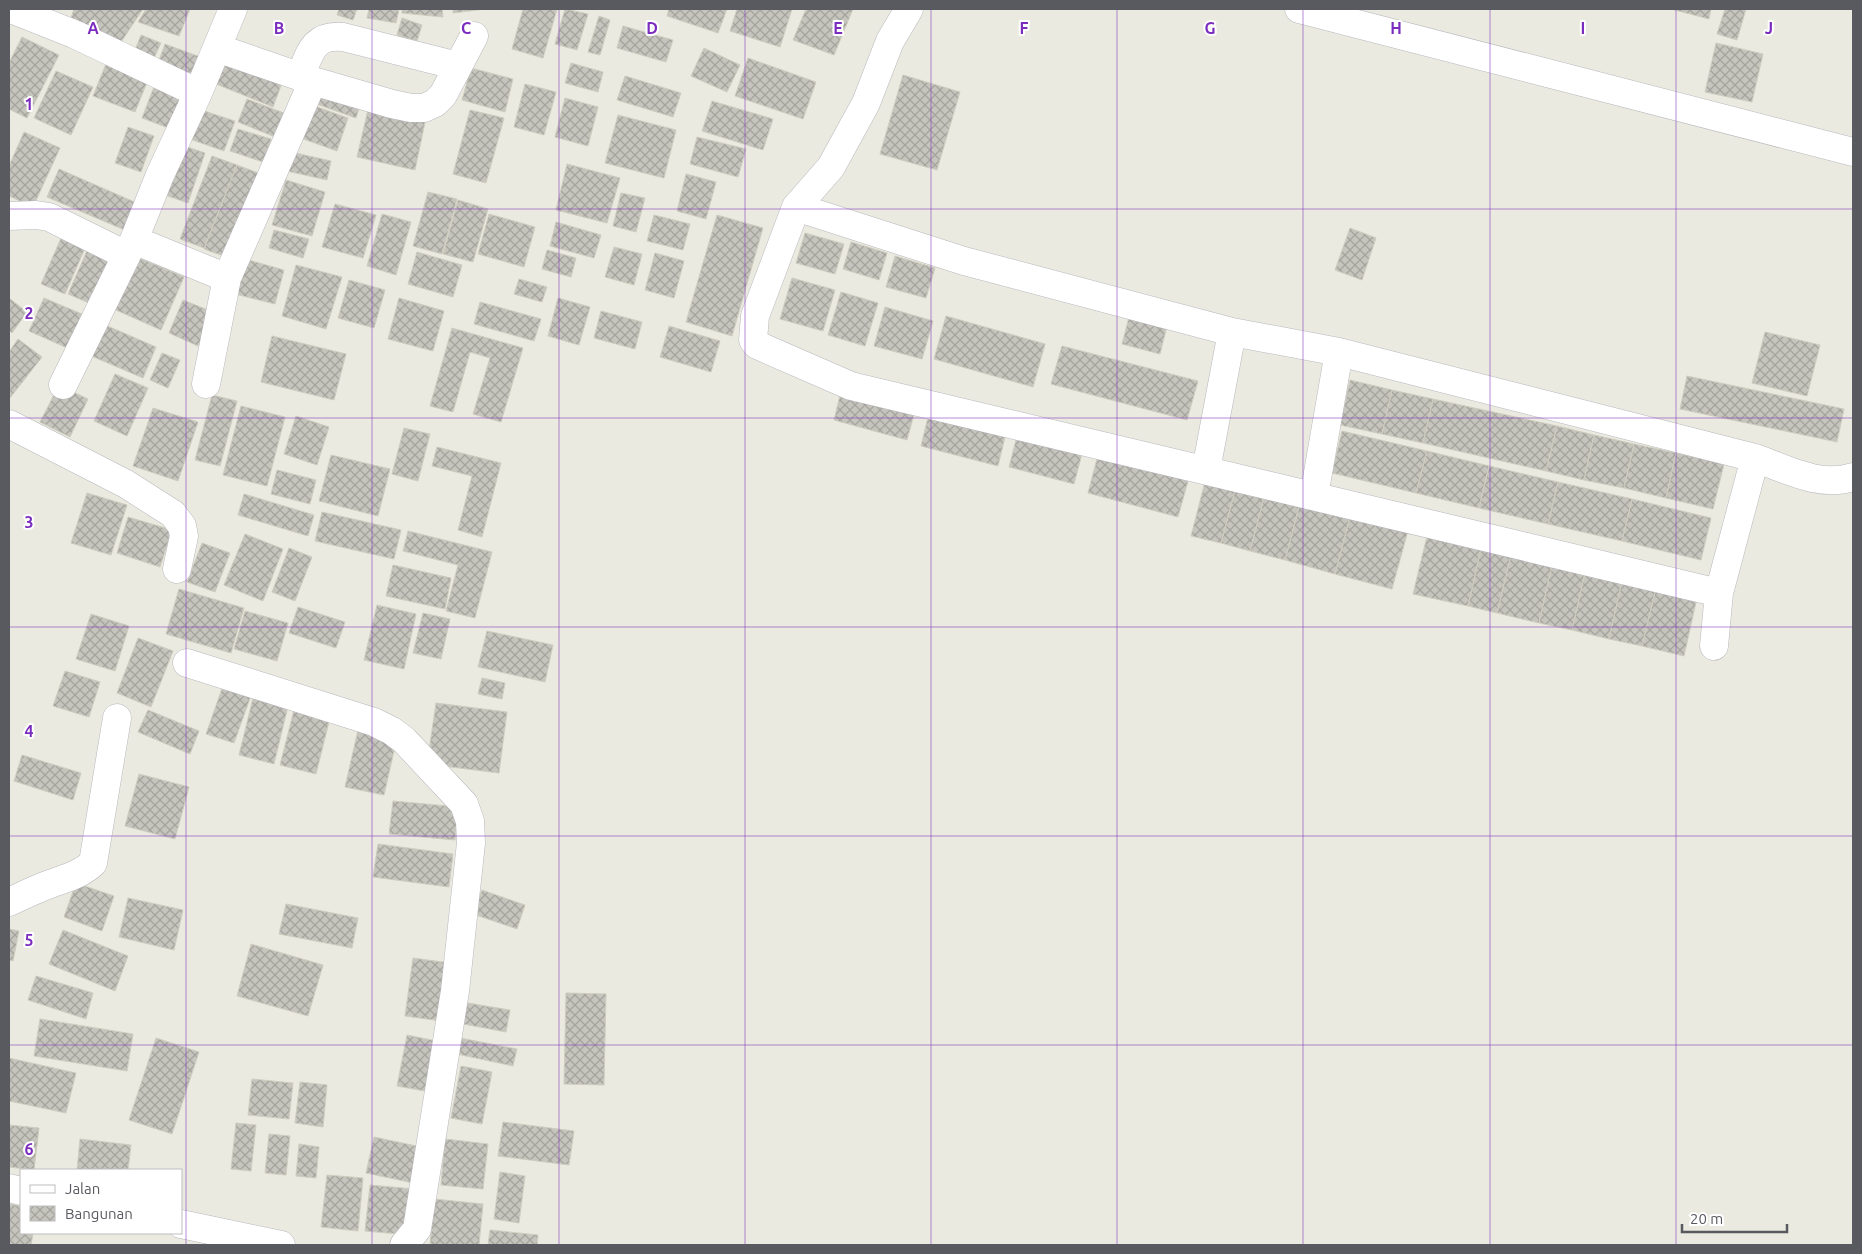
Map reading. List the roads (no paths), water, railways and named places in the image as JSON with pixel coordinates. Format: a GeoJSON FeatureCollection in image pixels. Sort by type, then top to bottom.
{"type":"FeatureCollection","features":[{"type":"Feature","properties":{"kind":"street"},"geometry":{"type":"LineString","coordinates":[[11,9],[74,34],[198,93]]}},
{"type":"Feature","properties":{"kind":"street"},"geometry":{"type":"LineString","coordinates":[[63,385],[130,248],[160,174],[198,93],[233,9]]}},
{"type":"Feature","properties":{"kind":"street"},"geometry":{"type":"LineString","coordinates":[[909,9],[890,41],[866,103],[831,167],[796,207],[755,316],[753,340],[757,344],[851,386],[1719,593]]}},
{"type":"Feature","properties":{"kind":"street"},"geometry":{"type":"LineString","coordinates":[[1299,9],[1853,152]]}},
{"type":"Feature","properties":{"kind":"street"},"geometry":{"type":"LineString","coordinates":[[206,384],[227,278],[300,115],[313,47],[320,40],[331,36],[343,37],[458,66]]}},
{"type":"Feature","properties":{"kind":"street"},"geometry":{"type":"LineString","coordinates":[[217,48],[307,79],[392,104],[411,108],[424,108],[435,104],[443,95],[474,36]]}},
{"type":"Feature","properties":{"kind":"street"},"geometry":{"type":"LineString","coordinates":[[796,207],[964,261],[1232,332],[1339,352],[1755,458],[1811,478],[1831,480],[1853,476]]}},
{"type":"Feature","properties":{"kind":"street"},"geometry":{"type":"LineString","coordinates":[[9,216],[36,215],[49,217],[130,248],[227,278]]}},
{"type":"Feature","properties":{"kind":"street"},"geometry":{"type":"LineString","coordinates":[[1206,470],[1232,332]]}},
{"type":"Feature","properties":{"kind":"street"},"geometry":{"type":"LineString","coordinates":[[1314,496],[1339,352]]}},
{"type":"Feature","properties":{"kind":"street"},"geometry":{"type":"LineString","coordinates":[[9,424],[126,484],[173,514],[182,526],[184,536],[177,569]]}},
{"type":"Feature","properties":{"kind":"street"},"geometry":{"type":"LineString","coordinates":[[1714,646],[1719,593],[1755,458]]}},
{"type":"Feature","properties":{"kind":"street"},"geometry":{"type":"LineString","coordinates":[[187,663],[374,722],[392,731],[404,740],[464,804],[470,821],[471,843],[455,991],[417,1229],[404,1245]]}},
{"type":"Feature","properties":{"kind":"street"},"geometry":{"type":"LineString","coordinates":[[9,902],[50,884],[75,876],[86,870],[93,863],[116,718]]}},
{"type":"Feature","properties":{"kind":"street"},"geometry":{"type":"LineString","coordinates":[[182,1224],[281,1245]]}}]}
